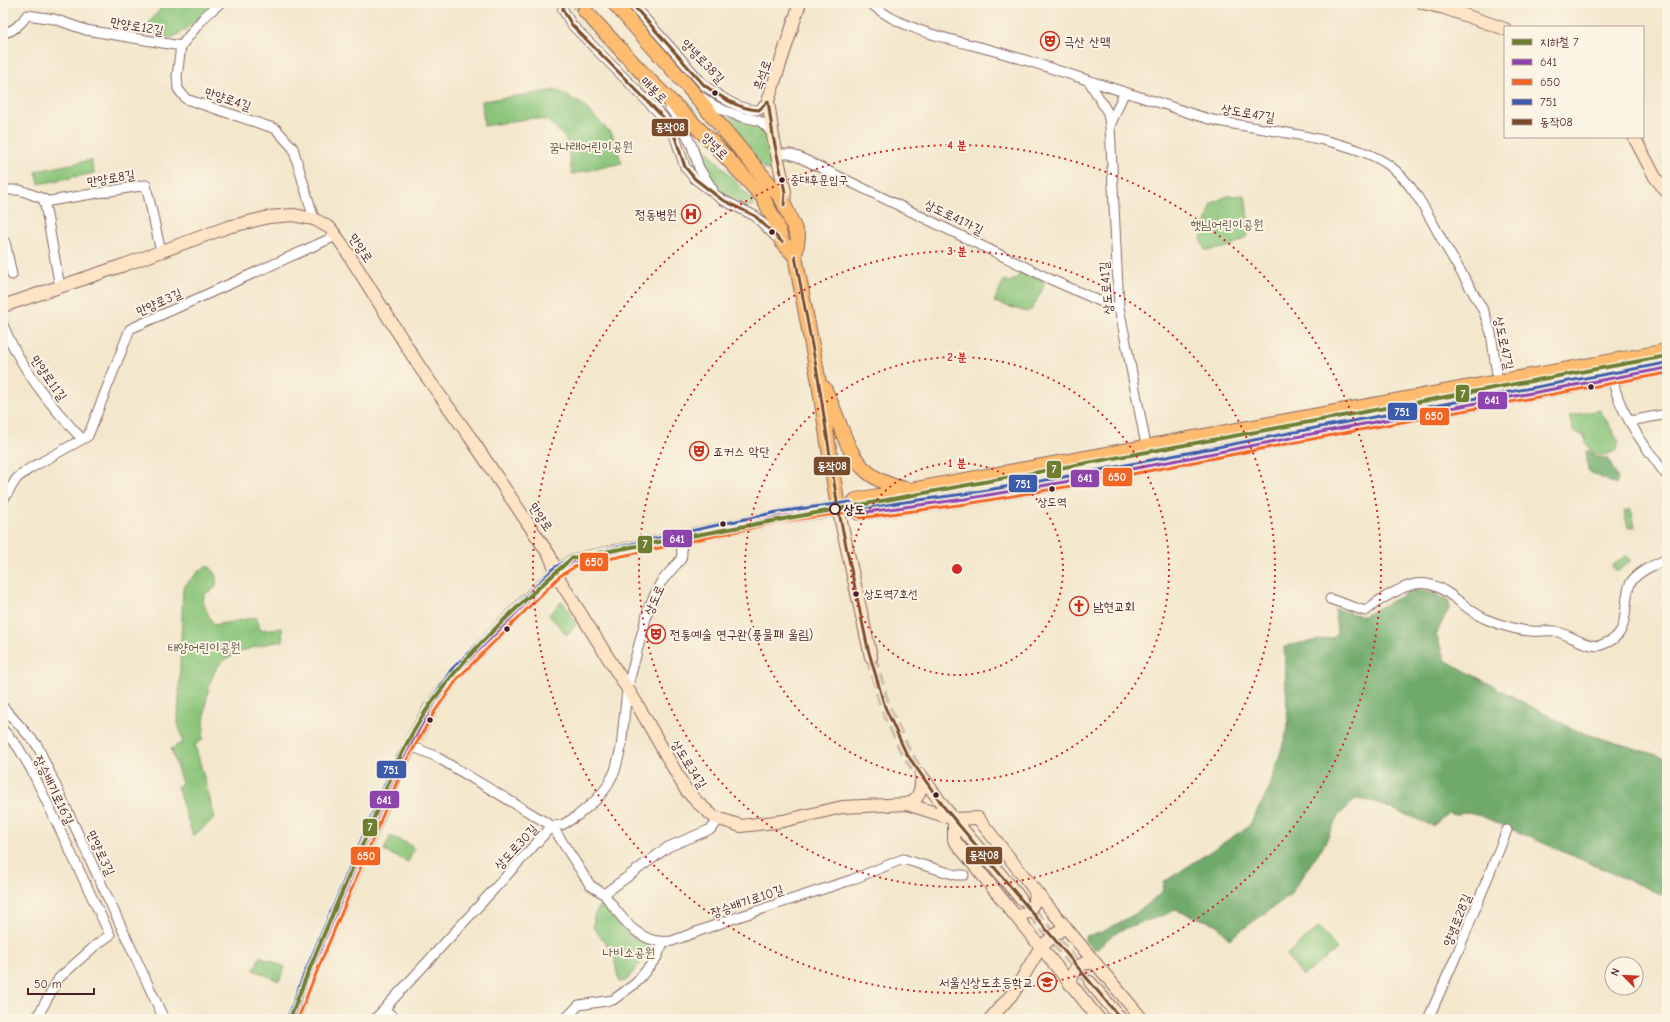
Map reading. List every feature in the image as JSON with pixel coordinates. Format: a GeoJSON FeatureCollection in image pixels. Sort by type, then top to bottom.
{"type":"FeatureCollection","features":[{"type":"Feature","properties":{"kind":"main road","name":"양녕로"},"geometry":{"type":"LineString","coordinates":[[614,3],[689,88],[782,199],[798,237],[795,256],[844,508]]}},
{"type":"Feature","properties":{"kind":"main road","name":"양녕로"},"geometry":{"type":"LineString","coordinates":[[585,11],[646,77],[713,142],[762,196],[777,225],[782,242],[795,256]]}},
{"type":"Feature","properties":{"kind":"main road"},"geometry":{"type":"LineString","coordinates":[[292,1019],[409,745],[431,708],[456,674],[532,596],[558,572],[574,560],[778,518],[844,508],[856,500],[913,491],[1146,445],[1667,351]]}},
{"type":"Feature","properties":{"kind":"main road"},"geometry":{"type":"LineString","coordinates":[[844,508],[859,513],[966,499],[1667,368]]}},
{"type":"Feature","properties":{"kind":"main road"},"geometry":{"type":"LineString","coordinates":[[818,377],[834,408],[848,450],[857,463],[879,480],[913,491]]}},
{"type":"Feature","properties":{"kind":"main road"},"geometry":{"type":"LineString","coordinates":[[1186,439],[1189,458]]}},
{"type":"Feature","properties":{"kind":"street"},"geometry":{"type":"LineString","coordinates":[[181,46],[204,17],[220,3]]}},
{"type":"Feature","properties":{"kind":"street","name":"매봉로"},"geometry":{"type":"LineString","coordinates":[[563,3],[563,10],[572,25],[662,117],[674,134],[685,167],[695,179],[719,198],[755,216],[782,242]]}},
{"type":"Feature","properties":{"kind":"street","name":"양녕로38길"},"geometry":{"type":"LineString","coordinates":[[631,3],[704,85],[732,102],[756,114]]}},
{"type":"Feature","properties":{"kind":"street","name":"흑석로"},"geometry":{"type":"LineString","coordinates":[[784,205],[785,192],[773,136],[768,101],[800,3]]}},
{"type":"Feature","properties":{"kind":"street","name":"상도로47길"},"geometry":{"type":"LineString","coordinates":[[870,3],[880,12],[911,26],[949,39],[973,44],[1026,60],[1090,83],[1223,122],[1275,130],[1358,150],[1390,166],[1416,195],[1484,312],[1491,333],[1498,382]]}},
{"type":"Feature","properties":{"kind":"street"},"geometry":{"type":"LineString","coordinates":[[1422,3],[1444,8],[1504,29]]}},
{"type":"Feature","properties":{"kind":"street","name":"만양로12길"},"geometry":{"type":"LineString","coordinates":[[3,33],[9,33],[23,21],[27,15],[54,19],[86,30],[181,46]]}},
{"type":"Feature","properties":{"kind":"street","name":"만양로4길"},"geometry":{"type":"LineString","coordinates":[[181,46],[178,89],[186,99],[276,130],[292,148],[314,219]]}},
{"type":"Feature","properties":{"kind":"street"},"geometry":{"type":"LineString","coordinates":[[646,77],[679,120],[692,146],[699,168],[719,198]]}},
{"type":"Feature","properties":{"kind":"street","name":"상도로41길"},"geometry":{"type":"LineString","coordinates":[[1090,83],[1108,113],[1110,126],[1119,307],[1146,445]]}},
{"type":"Feature","properties":{"kind":"street"},"geometry":{"type":"LineString","coordinates":[[689,88],[719,108],[738,116],[756,114],[768,101]]}},
{"type":"Feature","properties":{"kind":"street","name":"상도로41길"},"geometry":{"type":"LineString","coordinates":[[1110,126],[1124,93]]}},
{"type":"Feature","properties":{"kind":"street"},"geometry":{"type":"LineString","coordinates":[[756,114],[773,136]]}},
{"type":"Feature","properties":{"kind":"street"},"geometry":{"type":"LineString","coordinates":[[1635,138],[1655,176],[1667,192]]}},
{"type":"Feature","properties":{"kind":"street","name":"상도로41가길"},"geometry":{"type":"LineString","coordinates":[[777,154],[790,154],[801,158],[1052,280],[1113,307],[1119,307]]}},
{"type":"Feature","properties":{"kind":"street","name":"만양로8길"},"geometry":{"type":"LineString","coordinates":[[44,202],[146,185],[161,252]]}},
{"type":"Feature","properties":{"kind":"street"},"geometry":{"type":"LineString","coordinates":[[3,190],[20,190],[44,199],[60,287]]}},
{"type":"Feature","properties":{"kind":"street","name":"만양로"},"geometry":{"type":"LineString","coordinates":[[3,306],[161,252],[228,227],[269,217],[293,215],[314,219],[330,228],[336,236],[369,285],[421,370],[470,437],[550,556],[558,572]]}},
{"type":"Feature","properties":{"kind":"street","name":"만양로3길"},"geometry":{"type":"LineString","coordinates":[[3,500],[17,478],[29,469],[88,436],[130,329],[336,236]]}},
{"type":"Feature","properties":{"kind":"street"},"geometry":{"type":"LineString","coordinates":[[5,242],[12,275]]}},
{"type":"Feature","properties":{"kind":"street","name":"만양로11길"},"geometry":{"type":"LineString","coordinates":[[3,326],[12,346],[39,390],[82,439]]}},
{"type":"Feature","properties":{"kind":"street"},"geometry":{"type":"LineString","coordinates":[[1610,362],[1616,390],[1630,421],[1650,454],[1667,476]]}},
{"type":"Feature","properties":{"kind":"street"},"geometry":{"type":"LineString","coordinates":[[1630,421],[1667,414]]}},
{"type":"Feature","properties":{"kind":"street","name":"양녕로"},"geometry":{"type":"LineString","coordinates":[[844,508],[871,658]]}},
{"type":"Feature","properties":{"kind":"street","name":"상도로"},"geometry":{"type":"LineString","coordinates":[[627,689],[649,607],[661,582],[681,558],[682,553],[680,538]]}},
{"type":"Feature","properties":{"kind":"street"},"geometry":{"type":"LineString","coordinates":[[1330,599],[1365,611],[1396,592],[1414,584],[1426,583],[1442,589],[1475,614],[1486,619],[1529,631],[1555,631],[1586,643],[1600,646],[1614,639],[1626,622],[1626,605],[1630,584],[1648,568],[1667,558]]}},
{"type":"Feature","properties":{"kind":"street","name":"상도로34길"},"geometry":{"type":"LineString","coordinates":[[558,572],[559,578],[627,689],[686,790],[697,802],[719,820],[741,826],[783,821],[842,807],[907,804],[954,819]]}},
{"type":"Feature","properties":{"kind":"street","name":"상도로30길"},"geometry":{"type":"LineString","coordinates":[[375,1019],[552,826],[562,825],[576,816],[606,788],[615,771],[621,748],[627,689]]}},
{"type":"Feature","properties":{"kind":"street","name":"만양로3길"},"geometry":{"type":"LineString","coordinates":[[3,707],[37,745],[164,1019]]}},
{"type":"Feature","properties":{"kind":"street","name":"장승배기로16길"},"geometry":{"type":"LineString","coordinates":[[3,730],[18,747],[32,771],[110,935],[96,945],[59,978],[36,1019]]}},
{"type":"Feature","properties":{"kind":"street"},"geometry":{"type":"LineString","coordinates":[[409,745],[435,756],[552,826],[590,885],[604,894],[627,925],[648,939],[663,943],[657,957],[636,983],[613,1000],[579,1005],[565,1019]]}},
{"type":"Feature","properties":{"kind":"street"},"geometry":{"type":"LineString","coordinates":[[907,804],[912,802],[919,794],[922,785],[921,775],[954,819],[1022,899]]}},
{"type":"Feature","properties":{"kind":"street"},"geometry":{"type":"LineString","coordinates":[[954,819],[978,818],[1034,890],[1142,1019]]}},
{"type":"Feature","properties":{"kind":"street"},"geometry":{"type":"LineString","coordinates":[[954,819],[954,840],[1099,1019]]}},
{"type":"Feature","properties":{"kind":"street"},"geometry":{"type":"LineString","coordinates":[[604,894],[668,847],[711,829],[719,820]]}},
{"type":"Feature","properties":{"kind":"street","name":"양녕로28길"},"geometry":{"type":"LineString","coordinates":[[1428,1019],[1460,947],[1506,830]]}},
{"type":"Feature","properties":{"kind":"street","name":"장승배기로10길"},"geometry":{"type":"LineString","coordinates":[[663,943],[851,880],[903,859],[956,875],[964,875]]}},
{"type":"Feature","properties":{"kind":"street"},"geometry":{"type":"LineString","coordinates":[[1014,915],[1020,916],[1032,908],[1036,895],[1034,890]]}},
{"type":"Feature","properties":{"kind":"street"},"geometry":{"type":"LineString","coordinates":[[990,1019],[1014,992],[1040,948],[1065,926]]}},
{"type":"Feature","properties":{"kind":"street"},"geometry":{"type":"LineString","coordinates":[[1070,984],[1071,976],[1078,966],[1084,963],[1095,964]]}},
{"type":"Feature","properties":{"kind":"street"},"geometry":{"type":"LineString","coordinates":[[1090,982],[1121,1019]]}},
{"type":"Feature","properties":{"kind":"street"},"geometry":{"type":"LineString","coordinates":[[384,1009],[396,1019]]}},
{"type":"Feature","properties":{"kind":"green space"},"geometry":{"type":"Polygon","coordinates":[[[165,3],[214,3],[185,30],[170,39],[146,33],[149,23],[165,3]]]}},
{"type":"Feature","properties":{"kind":"green space","name":"꿈나래어린이공원"},"geometry":{"type":"Polygon","coordinates":[[[557,90],[582,104],[612,134],[622,163],[572,174],[566,139],[549,121],[531,118],[484,126],[482,101],[557,90]]]}},
{"type":"Feature","properties":{"kind":"green space"},"geometry":{"type":"Polygon","coordinates":[[[679,94],[683,95],[699,114],[699,120],[676,98],[679,94]]]}},
{"type":"Feature","properties":{"kind":"green space"},"geometry":{"type":"Polygon","coordinates":[[[728,118],[739,118],[748,121],[763,132],[771,150],[772,170],[766,170],[727,124],[728,118]]]}},
{"type":"Feature","properties":{"kind":"green space"},"geometry":{"type":"Polygon","coordinates":[[[692,136],[696,138],[754,202],[753,206],[749,207],[740,203],[724,193],[711,180],[701,164],[692,140],[692,136]]]}},
{"type":"Feature","properties":{"kind":"green space"},"geometry":{"type":"Polygon","coordinates":[[[91,160],[94,173],[39,184],[36,171],[91,160]]]}},
{"type":"Feature","properties":{"kind":"green space","name":"햇님어린이공원"},"geometry":{"type":"Polygon","coordinates":[[[1245,195],[1250,233],[1235,244],[1217,249],[1205,250],[1201,240],[1212,203],[1227,196],[1245,195]]]}},
{"type":"Feature","properties":{"kind":"green space"},"geometry":{"type":"Polygon","coordinates":[[[1021,270],[1043,280],[1044,286],[1032,309],[1027,312],[994,302],[1004,280],[1010,282],[1017,278],[1021,270]]]}},
{"type":"Feature","properties":{"kind":"green space"},"geometry":{"type":"Polygon","coordinates":[[[1600,410],[1619,442],[1616,450],[1605,455],[1598,455],[1594,453],[1587,445],[1584,436],[1573,431],[1569,416],[1600,410]]]}},
{"type":"Feature","properties":{"kind":"green space"},"geometry":{"type":"Polygon","coordinates":[[[1586,451],[1589,451],[1597,457],[1608,458],[1618,479],[1616,485],[1588,471],[1586,451]]]}},
{"type":"Feature","properties":{"kind":"green space"},"geometry":{"type":"Polygon","coordinates":[[[1631,509],[1635,527],[1628,528],[1624,511],[1631,509]]]}},
{"type":"Feature","properties":{"kind":"green space"},"geometry":{"type":"Polygon","coordinates":[[[1626,555],[1631,561],[1617,572],[1612,566],[1626,555]]]}},
{"type":"Feature","properties":{"kind":"green space","name":"태양어린이공원"},"geometry":{"type":"Polygon","coordinates":[[[206,566],[214,571],[216,577],[216,587],[205,594],[204,597],[206,610],[214,625],[257,617],[260,630],[282,628],[283,641],[240,652],[225,660],[215,671],[211,680],[205,710],[203,739],[195,745],[215,818],[193,836],[177,787],[182,783],[171,749],[183,742],[178,723],[183,588],[206,566]]]}},
{"type":"Feature","properties":{"kind":"green space"},"geometry":{"type":"Polygon","coordinates":[[[1413,590],[1432,593],[1449,602],[1449,609],[1436,634],[1445,660],[1577,731],[1667,758],[1667,897],[1481,816],[1463,812],[1456,815],[1448,813],[1433,826],[1375,802],[1356,799],[1338,816],[1325,843],[1289,896],[1229,939],[1216,924],[1175,910],[1121,930],[1108,939],[1098,949],[1093,949],[1085,941],[1085,936],[1102,932],[1135,914],[1162,892],[1164,882],[1249,826],[1269,789],[1288,728],[1284,646],[1335,637],[1337,633],[1335,609],[1363,616],[1413,590]]]}},
{"type":"Feature","properties":{"kind":"green space"},"geometry":{"type":"Polygon","coordinates":[[[562,601],[577,624],[567,635],[549,615],[562,601]]]}},
{"type":"Feature","properties":{"kind":"green space"},"geometry":{"type":"Polygon","coordinates":[[[390,836],[409,844],[414,849],[408,862],[384,851],[390,836]]]}},
{"type":"Feature","properties":{"kind":"green space","name":"나비소공원"},"geometry":{"type":"Polygon","coordinates":[[[601,904],[607,905],[628,934],[649,946],[650,951],[626,981],[619,982],[613,953],[593,927],[594,916],[601,904]]]}},
{"type":"Feature","properties":{"kind":"green space"},"geometry":{"type":"Polygon","coordinates":[[[1319,927],[1337,949],[1303,976],[1286,955],[1319,927]]]}},
{"type":"Feature","properties":{"kind":"green space"},"geometry":{"type":"Polygon","coordinates":[[[260,956],[285,967],[279,981],[254,970],[260,956]]]}},
{"type":"Feature","properties":{"kind":"tunnel"},"geometry":{"type":"LineString","coordinates":[[577,3],[585,11]]}},
{"type":"Feature","properties":{"kind":"tunnel"},"geometry":{"type":"LineString","coordinates":[[871,657],[885,707],[906,753],[921,775]]}},
{"type":"Feature","properties":{"kind":"tunnel"},"geometry":{"type":"LineString","coordinates":[[1021,899],[1090,982]]}},
{"type":"Feature","properties":{"kind":"metro line","name":"7"},"geometry":{"type":"LineString","coordinates":[[290,1019],[316,952],[410,737],[430,705],[478,646],[515,609],[572,558],[1667,356]]}},
{"type":"Feature","properties":{"kind":"transit line","name":"동작08"},"geometry":{"type":"LineString","coordinates":[[563,3],[563,10],[572,25],[663,117],[674,134],[685,167],[695,179],[721,199],[755,216],[782,242]]}},
{"type":"Feature","properties":{"kind":"transit line","name":"동작08"},"geometry":{"type":"LineString","coordinates":[[631,3],[704,85],[723,98],[737,105],[751,109],[759,110],[768,101]]}},
{"type":"Feature","properties":{"kind":"transit line","name":"동작08"},"geometry":{"type":"LineString","coordinates":[[768,101],[773,136],[785,192],[784,205]]}},
{"type":"Feature","properties":{"kind":"transit line","name":"동작08"},"geometry":{"type":"LineString","coordinates":[[795,256],[818,377],[838,508],[868,649],[885,707],[906,753],[944,807],[1121,1019]]}},
{"type":"Feature","properties":{"kind":"transit line","name":"751"},"geometry":{"type":"LineString","coordinates":[[288,1017],[302,979],[395,761],[427,706],[451,670],[554,568],[572,557],[777,512],[850,502],[860,508],[964,494],[1069,476],[1336,424],[1666,363]]}},
{"type":"Feature","properties":{"kind":"transit line","name":"641"},"geometry":{"type":"LineString","coordinates":[[293,1019],[307,981],[400,763],[431,708],[455,674],[557,572],[574,561],[778,517],[850,507],[859,513],[965,499],[1070,481],[1337,429],[1667,368]]}},
{"type":"Feature","properties":{"kind":"transit line","name":"650"},"geometry":{"type":"LineString","coordinates":[[298,1019],[404,765],[435,711],[459,677],[560,576],[576,566],[779,522],[849,512],[860,518],[966,504],[1071,486],[1338,434],[1667,373]]}},
{"type":"Feature","properties":{"kind":"place","name":"극산 산맥"},"geometry":{"type":"Point","coordinates":[1050,41]}},
{"type":"Feature","properties":{"kind":"place","name":"중대후문입구"},"geometry":{"type":"Point","coordinates":[782,180]}},
{"type":"Feature","properties":{"kind":"place","name":"정동병원"},"geometry":{"type":"Point","coordinates":[691,214]}},
{"type":"Feature","properties":{"kind":"place","name":"죠커스 악단"},"geometry":{"type":"Point","coordinates":[699,451]}},
{"type":"Feature","properties":{"kind":"place","name":"상도역"},"geometry":{"type":"Point","coordinates":[1052,489]}},
{"type":"Feature","properties":{"kind":"place","name":"상도"},"geometry":{"type":"Point","coordinates":[835,509]}},
{"type":"Feature","properties":{"kind":"place","name":"상도역7호선"},"geometry":{"type":"Point","coordinates":[856,594]}},
{"type":"Feature","properties":{"kind":"place","name":"남현교회"},"geometry":{"type":"Point","coordinates":[1079,606]}},
{"type":"Feature","properties":{"kind":"place","name":"전통예술 연구완(풍물패 울림)"},"geometry":{"type":"Point","coordinates":[656,634]}},
{"type":"Feature","properties":{"kind":"place","name":"서울신상도초등학교"},"geometry":{"type":"Point","coordinates":[1047,982]}}]}
